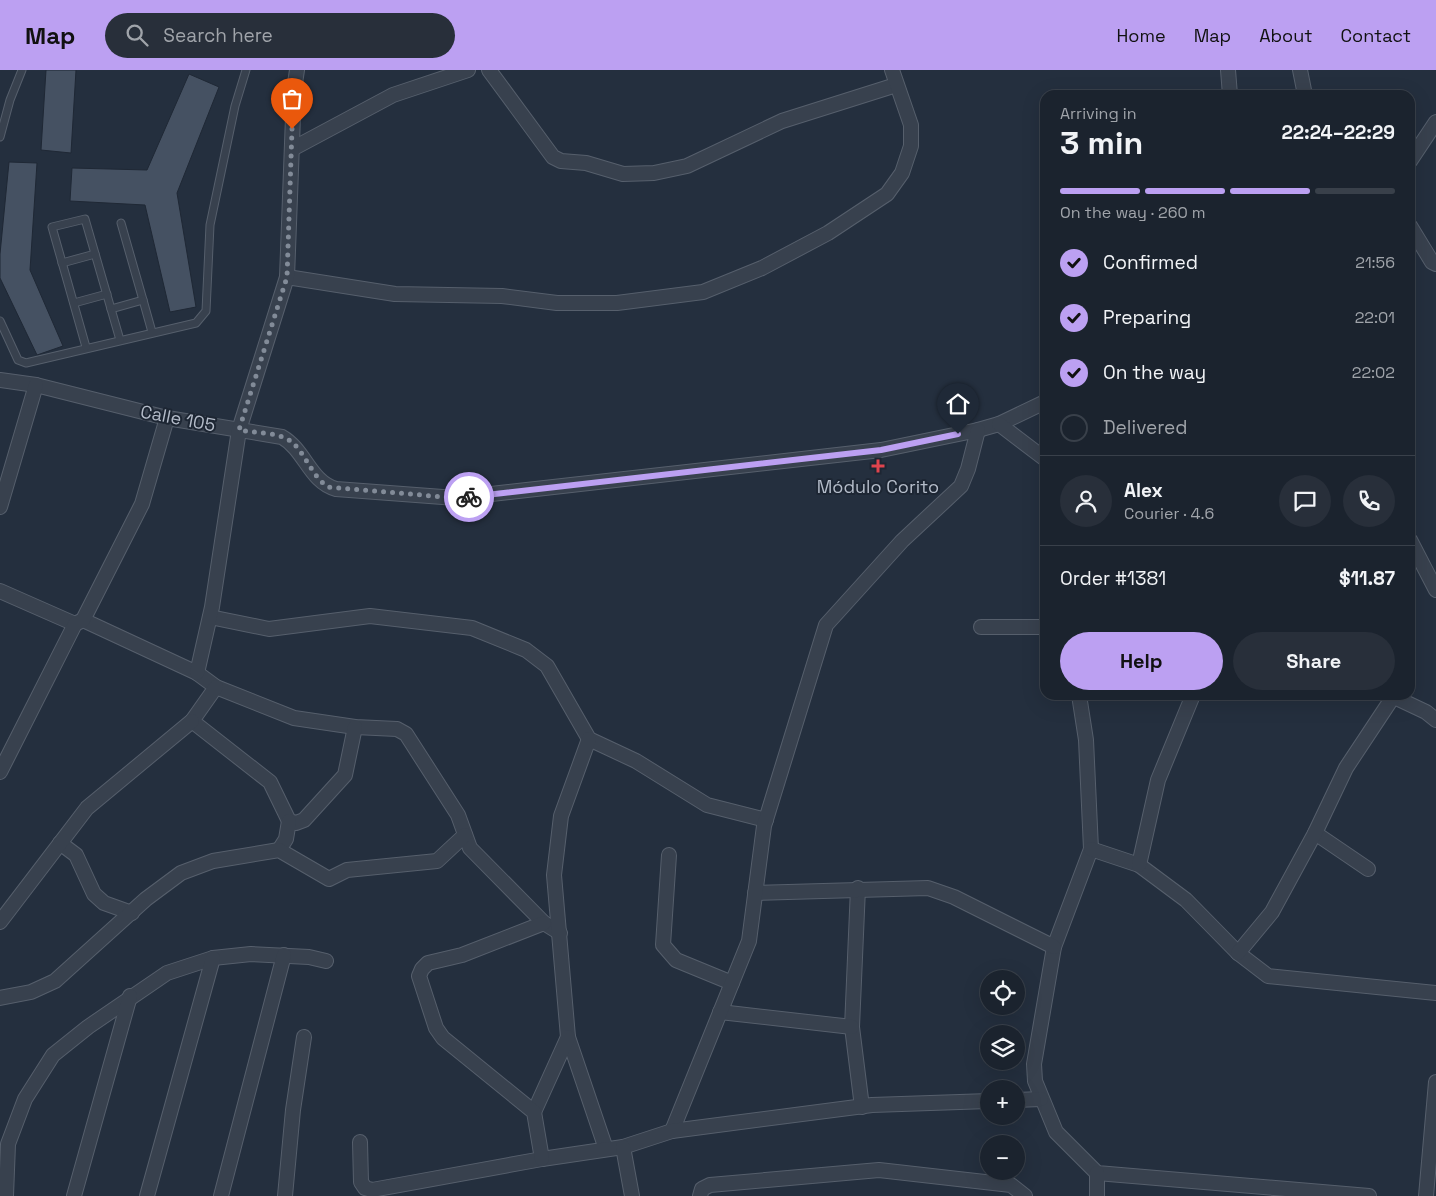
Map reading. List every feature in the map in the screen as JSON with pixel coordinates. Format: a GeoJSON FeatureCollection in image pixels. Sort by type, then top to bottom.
{"type":"FeatureCollection","features":[{"type":"Feature","properties":{"kind":"street"},"geometry":{"type":"LineString","coordinates":[[197,673],[210,617],[239,430],[287,277],[294,90],[297,70]]}},
{"type":"Feature","properties":{"kind":"street"},"geometry":{"type":"LineString","coordinates":[[292,148],[393,95],[468,70]]}},
{"type":"Feature","properties":{"kind":"street"},"geometry":{"type":"LineString","coordinates":[[489,70],[553,157],[561,161],[586,164],[624,174],[654,173],[687,166],[782,121],[896,84]]}},
{"type":"Feature","properties":{"kind":"street"},"geometry":{"type":"LineString","coordinates":[[287,277],[395,294],[502,296],[557,303],[617,303],[703,292],[762,268],[820,238],[887,194],[902,173],[911,146],[911,125],[892,70]]}},
{"type":"Feature","properties":{"kind":"street"},"geometry":{"type":"LineString","coordinates":[[1228,70],[1230,90]]}},
{"type":"Feature","properties":{"kind":"street"},"geometry":{"type":"LineString","coordinates":[[1300,70],[1304,90]]}},
{"type":"Feature","properties":{"kind":"street"},"geometry":{"type":"LineString","coordinates":[[1415,154],[1436,122]]}},
{"type":"Feature","properties":{"kind":"street"},"geometry":{"type":"LineString","coordinates":[[1415,234],[1432,262],[1436,264]]}},
{"type":"Feature","properties":{"kind":"street","name":"Calle 105"},"geometry":{"type":"LineString","coordinates":[[0,380],[36,385],[167,418],[282,437],[294,443],[320,482],[328,487],[456,498],[881,450],[999,424],[1040,404]]}},
{"type":"Feature","properties":{"kind":"street"},"geometry":{"type":"LineString","coordinates":[[0,507],[36,385]]}},
{"type":"Feature","properties":{"kind":"street"},"geometry":{"type":"LineString","coordinates":[[0,772],[142,504],[167,418]]}},
{"type":"Feature","properties":{"kind":"street"},"geometry":{"type":"LineString","coordinates":[[999,424],[1040,455]]}},
{"type":"Feature","properties":{"kind":"street"},"geometry":{"type":"LineString","coordinates":[[672,1131],[749,942],[766,820],[826,624],[902,541],[961,486],[968,469],[978,430]]}},
{"type":"Feature","properties":{"kind":"street"},"geometry":{"type":"LineString","coordinates":[[1415,550],[1436,590]]}},
{"type":"Feature","properties":{"kind":"street"},"geometry":{"type":"LineString","coordinates":[[0,591],[79,622],[197,673],[216,687],[294,718],[355,727],[397,729],[406,734],[458,815],[470,848],[544,923],[560,932]]}},
{"type":"Feature","properties":{"kind":"street"},"geometry":{"type":"LineString","coordinates":[[210,617],[269,629],[370,616],[472,628],[526,650],[547,666],[589,739],[636,761],[707,805],[766,820]]}},
{"type":"Feature","properties":{"kind":"street"},"geometry":{"type":"LineString","coordinates":[[981,627],[1040,627]]}},
{"type":"Feature","properties":{"kind":"street"},"geometry":{"type":"LineString","coordinates":[[0,922],[87,808],[192,721],[216,687]]}},
{"type":"Feature","properties":{"kind":"street"},"geometry":{"type":"LineString","coordinates":[[1080,700],[1086,740],[1091,849],[1054,947],[1034,1064],[1035,1081],[1056,1132],[1098,1173],[1369,1196]]}},
{"type":"Feature","properties":{"kind":"street"},"geometry":{"type":"LineString","coordinates":[[1139,865],[1158,780],[1191,700]]}},
{"type":"Feature","properties":{"kind":"street"},"geometry":{"type":"LineString","coordinates":[[1238,953],[1272,912],[1316,833],[1346,768],[1388,700]]}},
{"type":"Feature","properties":{"kind":"street"},"geometry":{"type":"LineString","coordinates":[[1400,700],[1426,712],[1436,720]]}},
{"type":"Feature","properties":{"kind":"street"},"geometry":{"type":"LineString","coordinates":[[192,721],[270,782],[289,821],[286,839],[279,850]]}},
{"type":"Feature","properties":{"kind":"street"},"geometry":{"type":"LineString","coordinates":[[289,821],[304,820],[345,775],[355,727]]}},
{"type":"Feature","properties":{"kind":"street"},"geometry":{"type":"LineString","coordinates":[[589,739],[561,816],[554,875],[568,1037],[606,1149]]}},
{"type":"Feature","properties":{"kind":"street"},"geometry":{"type":"LineString","coordinates":[[1316,833],[1368,869]]}},
{"type":"Feature","properties":{"kind":"street"},"geometry":{"type":"LineString","coordinates":[[0,998],[31,992],[56,981],[132,913],[181,873],[213,861],[279,850],[329,879],[347,870],[437,861],[465,835]]}},
{"type":"Feature","properties":{"kind":"street"},"geometry":{"type":"LineString","coordinates":[[60,843],[76,855],[94,894],[104,903],[132,913]]}},
{"type":"Feature","properties":{"kind":"street"},"geometry":{"type":"LineString","coordinates":[[1091,849],[1139,865],[1186,900],[1238,953],[1268,976],[1436,993]]}},
{"type":"Feature","properties":{"kind":"street"},"geometry":{"type":"LineString","coordinates":[[669,855],[664,945],[676,960],[732,983]]}},
{"type":"Feature","properties":{"kind":"street"},"geometry":{"type":"LineString","coordinates":[[755,893],[858,888],[928,888],[954,896],[1054,947]]}},
{"type":"Feature","properties":{"kind":"street"},"geometry":{"type":"LineString","coordinates":[[858,888],[852,1027],[862,1106]]}},
{"type":"Feature","properties":{"kind":"street"},"geometry":{"type":"LineString","coordinates":[[534,1112],[442,1038],[436,1028],[419,976],[422,969],[428,963],[462,955],[544,923]]}},
{"type":"Feature","properties":{"kind":"street"},"geometry":{"type":"LineString","coordinates":[[6,1196],[4,1144],[25,1099],[53,1055],[130,996],[167,973],[213,958],[251,954],[309,957],[326,961]]}},
{"type":"Feature","properties":{"kind":"street"},"geometry":{"type":"LineString","coordinates":[[221,1196],[284,955]]}},
{"type":"Feature","properties":{"kind":"street"},"geometry":{"type":"LineString","coordinates":[[147,1196],[213,958]]}},
{"type":"Feature","properties":{"kind":"street"},"geometry":{"type":"LineString","coordinates":[[74,1196],[130,996]]}},
{"type":"Feature","properties":{"kind":"street"},"geometry":{"type":"LineString","coordinates":[[720,1012],[852,1027]]}},
{"type":"Feature","properties":{"kind":"street"},"geometry":{"type":"LineString","coordinates":[[285,1196],[293,1110],[304,1037]]}},
{"type":"Feature","properties":{"kind":"street"},"geometry":{"type":"LineString","coordinates":[[542,1159],[534,1112],[568,1037]]}},
{"type":"Feature","properties":{"kind":"street"},"geometry":{"type":"LineString","coordinates":[[1426,1196],[1436,1082]]}},
{"type":"Feature","properties":{"kind":"street"},"geometry":{"type":"LineString","coordinates":[[1025,1100],[1041,1099]]}},
{"type":"Feature","properties":{"kind":"street"},"geometry":{"type":"LineString","coordinates":[[360,1142],[361,1182],[365,1188],[372,1190],[542,1159],[624,1147],[672,1131],[862,1106],[980,1101]]}},
{"type":"Feature","properties":{"kind":"street"},"geometry":{"type":"LineString","coordinates":[[624,1147],[632,1196]]}},
{"type":"Feature","properties":{"kind":"street"},"geometry":{"type":"LineString","coordinates":[[700,1196],[702,1189],[710,1185],[879,1170],[1011,1185],[1025,1196]]}},
{"type":"Feature","properties":{"kind":"street"},"geometry":{"type":"LineString","coordinates":[[1097,1196],[1098,1173]]}},
{"type":"Feature","properties":{"kind":"lane"},"geometry":{"type":"LineString","coordinates":[[0,137],[10,100],[22,70]]}},
{"type":"Feature","properties":{"kind":"lane"},"geometry":{"type":"LineString","coordinates":[[0,321],[18,360],[26,363],[86,347],[196,323],[206,311],[210,225],[235,106],[246,70]]}},
{"type":"Feature","properties":{"kind":"lane"},"geometry":{"type":"LineString","coordinates":[[86,347],[52,227],[85,219],[120,340]]}},
{"type":"Feature","properties":{"kind":"lane"},"geometry":{"type":"LineString","coordinates":[[121,223],[152,332]]}},
{"type":"Feature","properties":{"kind":"lane"},"geometry":{"type":"LineString","coordinates":[[62,263],[95,254]]}},
{"type":"Feature","properties":{"kind":"lane"},"geometry":{"type":"LineString","coordinates":[[74,303],[106,294]]}},
{"type":"Feature","properties":{"kind":"lane"},"geometry":{"type":"LineString","coordinates":[[111,309],[143,300]]}},
{"type":"Feature","properties":{"kind":"building"},"geometry":{"type":"Polygon","coordinates":[[[46,70],[76,70],[71,153],[41,150],[46,70]]]}},
{"type":"Feature","properties":{"kind":"building"},"geometry":{"type":"Polygon","coordinates":[[[189,74],[219,87],[177,193],[196,307],[170,312],[145,205],[70,201],[72,168],[147,170],[189,74]]]}},
{"type":"Feature","properties":{"kind":"building"},"geometry":{"type":"Polygon","coordinates":[[[9,162],[37,163],[30,270],[63,346],[37,355],[0,278],[0,254],[9,162]]]}},
{"type":"Feature","properties":{"kind":"way so far"},"geometry":{"type":"LineString","coordinates":[[292,129],[287,277],[239,430],[282,437],[294,443],[320,482],[328,487],[456,498],[469,497]]}},
{"type":"Feature","properties":{"kind":"place","name":"Módulo Corito"},"geometry":{"type":"Point","coordinates":[878,466]}},
{"type":"Feature","properties":{"kind":"route"},"geometry":{"type":"LineString","coordinates":[[469,497],[881,450],[958,434]]}}]}
